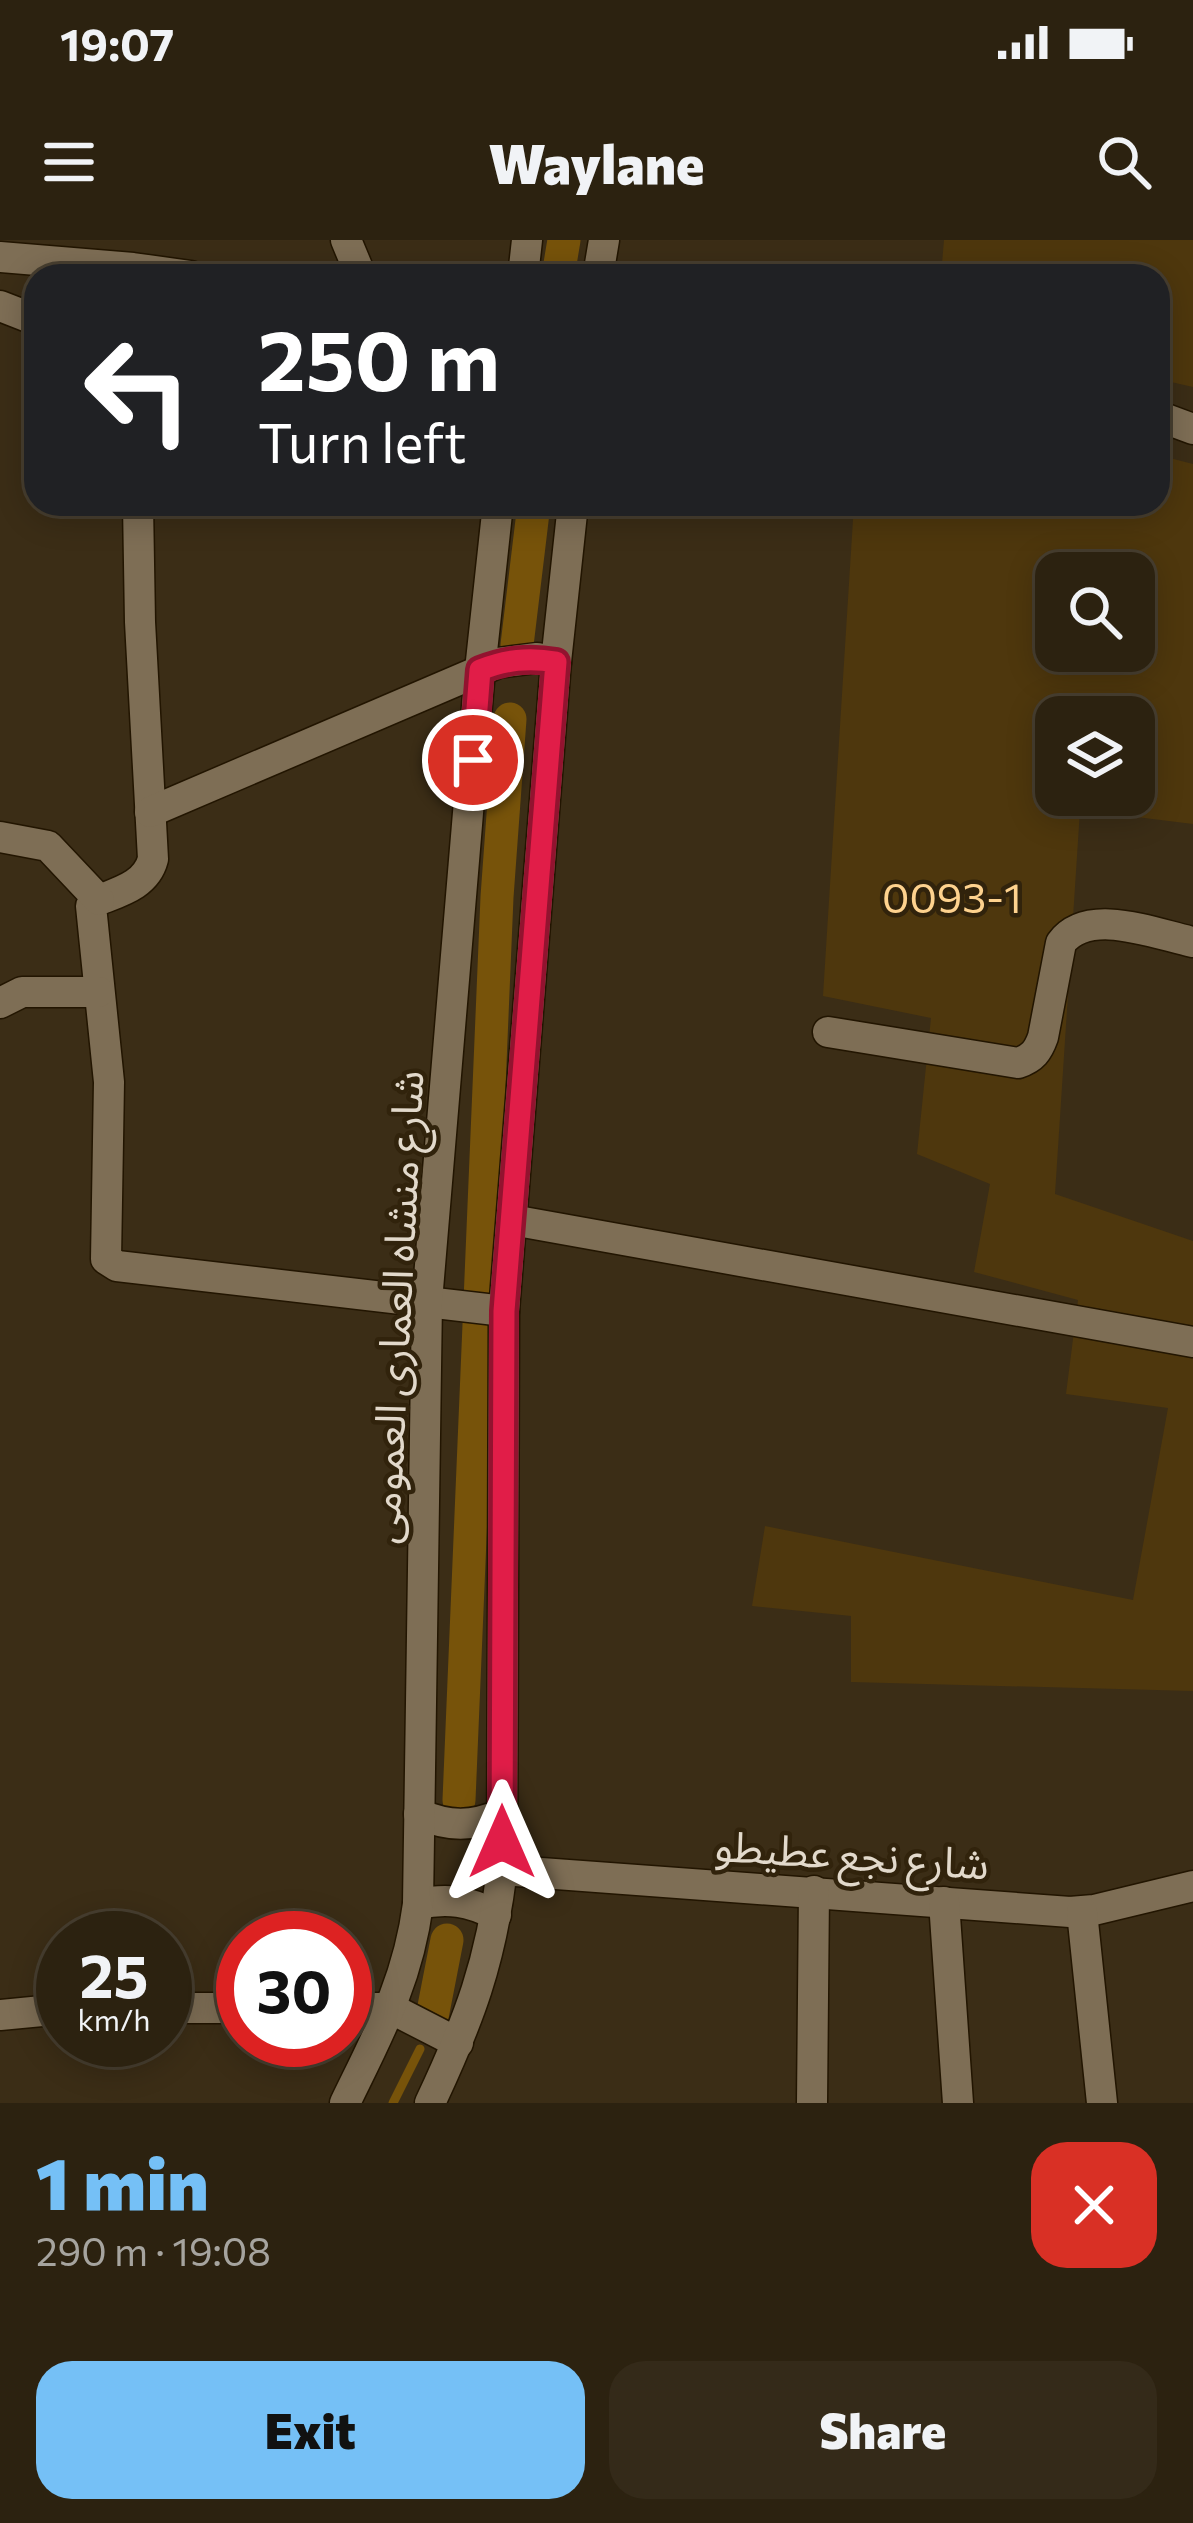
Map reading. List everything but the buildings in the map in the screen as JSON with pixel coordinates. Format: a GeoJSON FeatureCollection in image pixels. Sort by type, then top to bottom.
{"type":"FeatureCollection","features":[{"type":"Feature","properties":{"kind":"street"},"geometry":{"type":"LineString","coordinates":[[0,257],[62,264]]}},
{"type":"Feature","properties":{"kind":"street"},"geometry":{"type":"LineString","coordinates":[[138,516],[153,859],[146,877],[94,902],[91,912],[109,1082],[105,1252],[111,1264],[504,1311]]}},
{"type":"Feature","properties":{"kind":"street","name":"شارع منشاه العمارى العمومى"},"geometry":{"type":"LineString","coordinates":[[346,2103],[404,1975],[418,1904],[427,1301],[497,516]]}},
{"type":"Feature","properties":{"kind":"street"},"geometry":{"type":"LineString","coordinates":[[430,2103],[475,2002],[502,1870],[504,1311],[572,516]]}},
{"type":"Feature","properties":{"kind":"street"},"geometry":{"type":"LineString","coordinates":[[151,812],[480,670],[517,659],[556,662]]}},
{"type":"Feature","properties":{"kind":"street"},"geometry":{"type":"LineString","coordinates":[[0,837],[48,846],[99,900]]}},
{"type":"Feature","properties":{"kind":"street"},"geometry":{"type":"LineString","coordinates":[[828,1032],[1018,1063],[1038,1050],[1061,943],[1069,932],[1092,924],[1123,926],[1193,942]]}},
{"type":"Feature","properties":{"kind":"street"},"geometry":{"type":"LineString","coordinates":[[0,1003],[22,992],[99,992]]}},
{"type":"Feature","properties":{"kind":"street"},"geometry":{"type":"LineString","coordinates":[[512,1220],[1193,1342]]}},
{"type":"Feature","properties":{"kind":"street"},"geometry":{"type":"LineString","coordinates":[[419,1814],[460,1826],[502,1814]]}},
{"type":"Feature","properties":{"kind":"street","name":"شارع نجع عطيطو"},"geometry":{"type":"LineString","coordinates":[[502,1870],[1082,1912],[1193,1886]]}},
{"type":"Feature","properties":{"kind":"street"},"geometry":{"type":"LineString","coordinates":[[812,2103],[814,1891]]}},
{"type":"Feature","properties":{"kind":"street"},"geometry":{"type":"LineString","coordinates":[[418,1904],[459,1901],[496,1915]]}},
{"type":"Feature","properties":{"kind":"street"},"geometry":{"type":"LineString","coordinates":[[944,1902],[958,2103]]}},
{"type":"Feature","properties":{"kind":"street"},"geometry":{"type":"LineString","coordinates":[[1082,1912],[1102,2103]]}},
{"type":"Feature","properties":{"kind":"street"},"geometry":{"type":"LineString","coordinates":[[372,2008],[390,2008],[458,2043]]}},
{"type":"Feature","properties":{"kind":"street"},"geometry":{"type":"LineString","coordinates":[[0,2014],[36,2011]]}},
{"type":"Feature","properties":{"kind":"green space"},"geometry":{"type":"Polygon","coordinates":[[[944,240],[1193,240],[1193,387],[1170,382],[1170,264],[942,264],[944,240]]]}},
{"type":"Feature","properties":{"kind":"green space","name":"0093-1"},"geometry":{"type":"Polygon","coordinates":[[[1170,458],[1193,464],[1193,824],[1128,816],[1155,816],[1155,696],[1035,696],[1035,816],[1080,816],[1055,1194],[1193,1241],[1193,1691],[851,1682],[851,1616],[752,1606],[765,1526],[1133,1600],[1168,1408],[1066,1394],[1078,1300],[974,1272],[990,1184],[917,1154],[931,1018],[823,996],[853,516],[1170,516],[1170,458]]]}},
{"type":"Feature","properties":{"kind":"waterway"},"geometry":{"type":"LineString","coordinates":[[560,264],[564,240]]}},
{"type":"Feature","properties":{"kind":"waterway"},"geometry":{"type":"LineString","coordinates":[[517,645],[533,516]]}},
{"type":"Feature","properties":{"kind":"waterway"},"geometry":{"type":"LineString","coordinates":[[459,1800],[497,897],[510,719]]}},
{"type":"Feature","properties":{"kind":"waterway"},"geometry":{"type":"LineString","coordinates":[[432,2017],[447,1940]]}},
{"type":"Feature","properties":{"kind":"waterway"},"geometry":{"type":"LineString","coordinates":[[393,2103],[420,2049]]}},
{"type":"Feature","properties":{"kind":"route"},"geometry":{"type":"LineString","coordinates":[[473,760],[480,670],[517,659],[556,662],[504,1311],[502,1842]]}}]}
